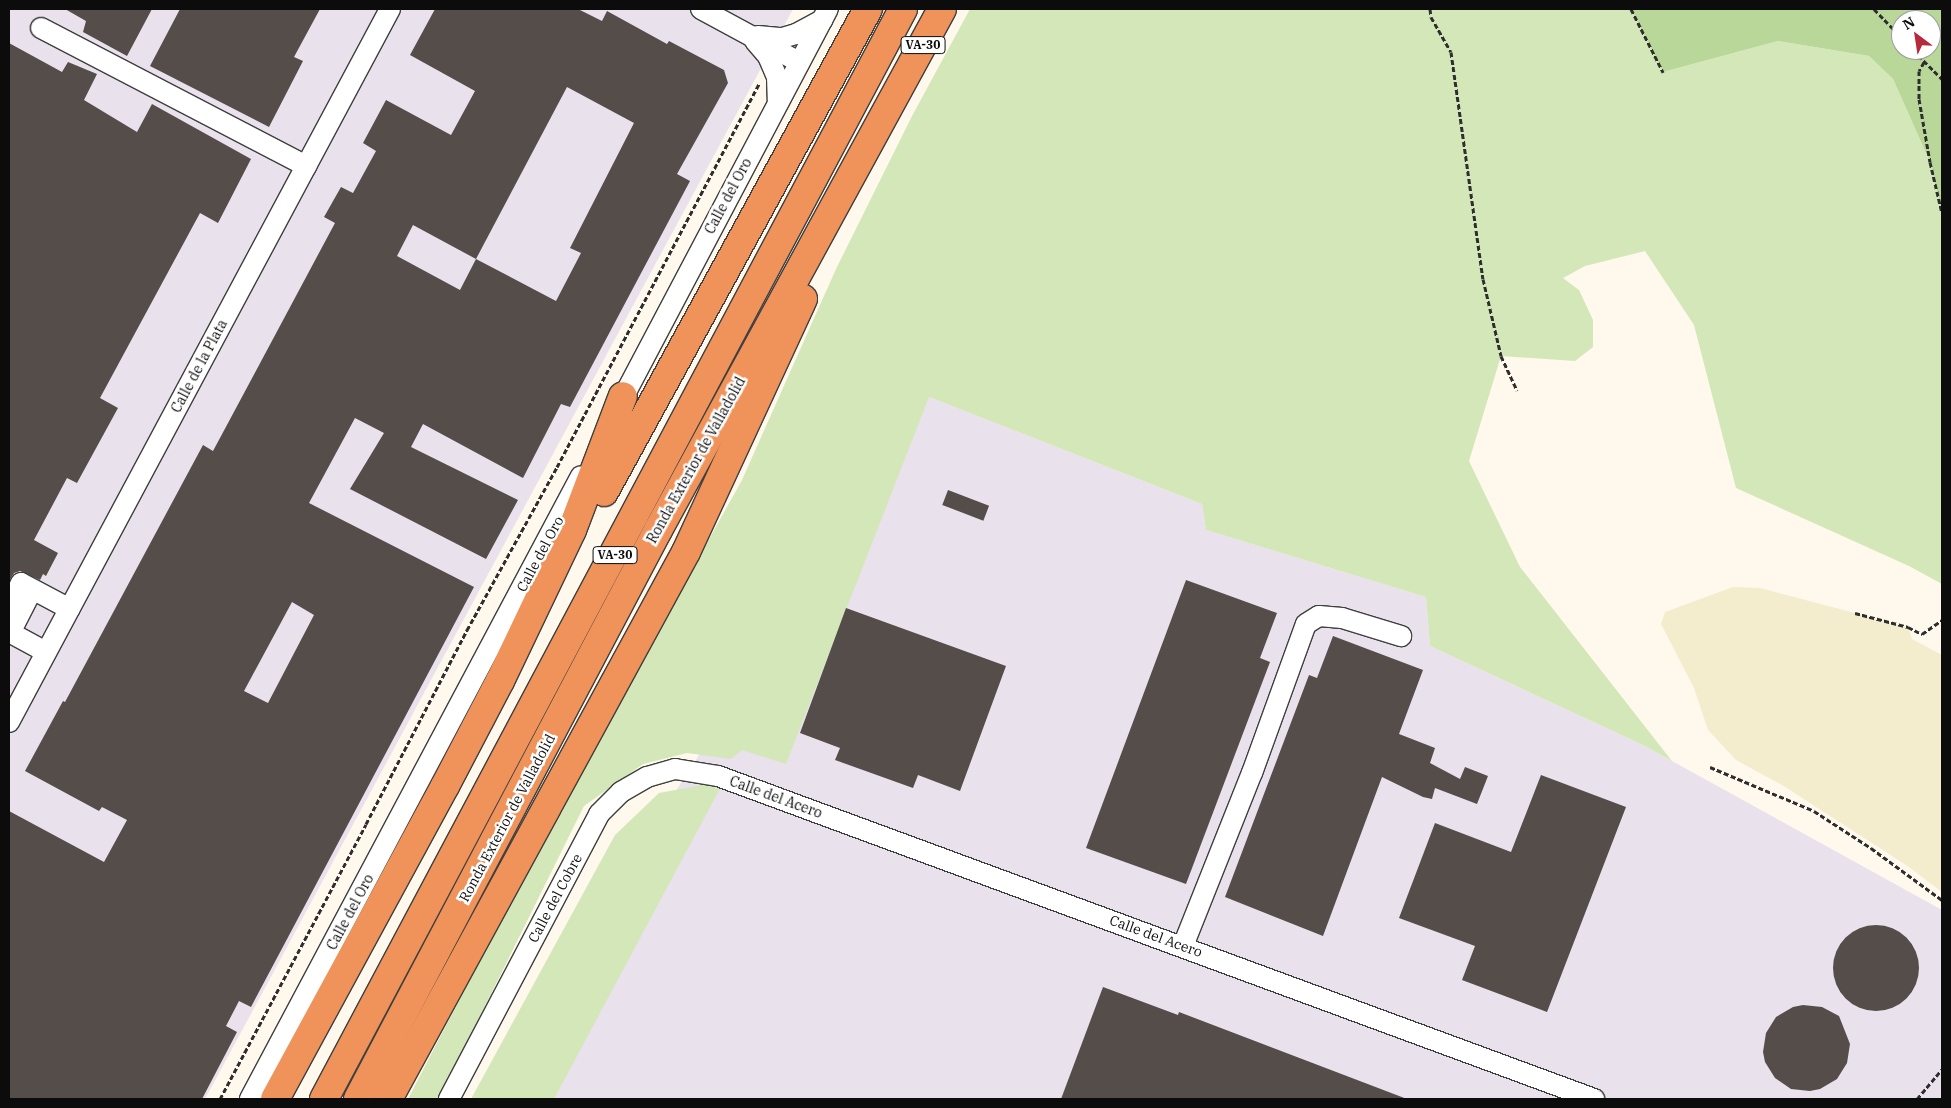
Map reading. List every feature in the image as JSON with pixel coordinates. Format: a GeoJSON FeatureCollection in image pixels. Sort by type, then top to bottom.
{"type":"FeatureCollection","features":[{"type":"Feature","properties":{"kind":"highway"},"geometry":{"type":"LineString","coordinates":[[275,1099],[441,795],[500,681],[868,9]]}},
{"type":"Feature","properties":{"kind":"highway","name":"Ronda Exterior de Valladolid"},"geometry":{"type":"LineString","coordinates":[[324,1099],[903,9]]}},
{"type":"Feature","properties":{"kind":"highway","name":"Ronda Exterior de Valladolid"},"geometry":{"type":"LineString","coordinates":[[358,1099],[662,521],[904,82],[942,9]]}},
{"type":"Feature","properties":{"kind":"highway"},"geometry":{"type":"LineString","coordinates":[[388,1099],[686,552],[904,82]]}},
{"type":"Feature","properties":{"kind":"highway"},"geometry":{"type":"LineString","coordinates":[[500,681],[572,530],[623,396]]}},
{"type":"Feature","properties":{"kind":"street","name":"Calle de la Plata"},"geometry":{"type":"LineString","coordinates":[[9,722],[390,9]]}},
{"type":"Feature","properties":{"kind":"street"},"geometry":{"type":"LineString","coordinates":[[701,9],[799,62]]}},
{"type":"Feature","properties":{"kind":"street"},"geometry":{"type":"LineString","coordinates":[[748,34],[782,38],[796,34],[826,14]]}},
{"type":"Feature","properties":{"kind":"street","name":"Calle del Oro"},"geometry":{"type":"LineString","coordinates":[[250,1099],[778,101],[826,14]]}},
{"type":"Feature","properties":{"kind":"street"},"geometry":{"type":"LineString","coordinates":[[42,28],[306,166]]}},
{"type":"Feature","properties":{"kind":"street"},"geometry":{"type":"LineString","coordinates":[[748,34],[768,56],[777,77],[778,101]]}},
{"type":"Feature","properties":{"kind":"street"},"geometry":{"type":"LineString","coordinates":[[21,583],[70,609]]}},
{"type":"Feature","properties":{"kind":"street"},"geometry":{"type":"LineString","coordinates":[[9,605],[21,583]]}},
{"type":"Feature","properties":{"kind":"street"},"geometry":{"type":"LineString","coordinates":[[21,583],[9,633],[46,652]]}},
{"type":"Feature","properties":{"kind":"street"},"geometry":{"type":"LineString","coordinates":[[1183,946],[1252,773],[1306,624],[1319,616],[1342,618],[1401,636]]}},
{"type":"Feature","properties":{"kind":"street","name":"Calle del Cobre"},"geometry":{"type":"LineString","coordinates":[[449,1099],[600,814],[621,792],[647,777],[675,769],[718,776]]}},
{"type":"Feature","properties":{"kind":"street","name":"Calle del Acero"},"geometry":{"type":"LineString","coordinates":[[718,776],[1594,1099]]}},
{"type":"Feature","properties":{"kind":"path"},"geometry":{"type":"LineString","coordinates":[[1430,9],[1431,17],[1451,52],[1483,279],[1501,356],[1517,390]]}},
{"type":"Feature","properties":{"kind":"path"},"geometry":{"type":"LineString","coordinates":[[1630,9],[1663,72]]}},
{"type":"Feature","properties":{"kind":"path"},"geometry":{"type":"LineString","coordinates":[[1874,9],[1891,27]]}},
{"type":"Feature","properties":{"kind":"path"},"geometry":{"type":"LineString","coordinates":[[220,1099],[467,630],[575,433],[759,84],[753,62],[762,50]]}},
{"type":"Feature","properties":{"kind":"path"},"geometry":{"type":"LineString","coordinates":[[1942,79],[1924,62],[1919,71],[1918,99],[1942,213]]}},
{"type":"Feature","properties":{"kind":"path"},"geometry":{"type":"LineString","coordinates":[[1855,613],[1908,627],[1922,634],[1942,620]]}},
{"type":"Feature","properties":{"kind":"path"},"geometry":{"type":"LineString","coordinates":[[1710,768],[1814,811],[1871,848],[1942,900]]}},
{"type":"Feature","properties":{"kind":"path"},"geometry":{"type":"LineString","coordinates":[[1917,1099],[1942,1069]]}},
{"type":"Feature","properties":{"kind":"shaded area"},"geometry":{"type":"Polygon","coordinates":[[[9,9],[793,9],[205,1099],[9,1099],[9,9]]]}},
{"type":"Feature","properties":{"kind":"shaded area"},"geometry":{"type":"Polygon","coordinates":[[[929,397],[1202,504],[1206,530],[1426,597],[1430,646],[1643,745],[1942,910],[1942,1099],[478,1099],[929,397]]]}},
{"type":"Feature","properties":{"kind":"shaded area"},"geometry":{"type":"Polygon","coordinates":[[[1733,587],[1760,588],[1908,627],[1912,639],[1942,655],[1942,892],[1906,865],[1782,785],[1736,760],[1708,730],[1694,688],[1661,624],[1665,612],[1733,587]]]}},
{"type":"Feature","properties":{"kind":"green space"},"geometry":{"type":"Polygon","coordinates":[[[970,9],[1631,9],[1663,72],[1778,41],[1869,56],[1893,79],[1930,162],[1942,213],[1942,584],[1909,566],[1736,488],[1694,325],[1645,251],[1585,266],[1563,278],[1579,290],[1593,320],[1593,347],[1575,361],[1501,356],[1469,461],[1520,567],[1672,761],[1643,745],[1430,646],[1426,597],[1206,530],[1202,504],[929,397],[786,764],[742,750],[731,759],[687,753],[643,764],[584,806],[439,1099],[408,1099],[551,823],[742,480],[836,269],[912,116],[970,9]]]}},
{"type":"Feature","properties":{"kind":"green space"},"geometry":{"type":"Polygon","coordinates":[[[1631,9],[1942,9],[1942,213],[1930,162],[1893,79],[1869,56],[1778,41],[1663,72],[1631,9]]]}},
{"type":"Feature","properties":{"kind":"green space"},"geometry":{"type":"Polygon","coordinates":[[[724,781],[554,1099],[471,1099],[615,835],[659,793],[724,781]]]}},
{"type":"Feature","properties":{"kind":"building"},"geometry":{"type":"Polygon","coordinates":[[[65,9],[152,9],[127,56],[83,32],[86,21],[65,9]]]}},
{"type":"Feature","properties":{"kind":"building"},"geometry":{"type":"Polygon","coordinates":[[[180,9],[320,9],[294,57],[303,61],[269,127],[150,66],[180,9]]]}},
{"type":"Feature","properties":{"kind":"building"},"geometry":{"type":"Polygon","coordinates":[[[435,9],[578,9],[602,21],[607,11],[667,44],[669,41],[724,70],[728,83],[677,174],[690,181],[570,407],[561,404],[523,478],[423,424],[411,447],[518,500],[486,559],[350,489],[384,433],[355,418],[309,503],[474,587],[251,1007],[239,1001],[226,1026],[237,1032],[202,1099],[9,1099],[9,811],[104,862],[127,820],[102,807],[99,811],[25,771],[63,701],[65,702],[203,445],[213,451],[335,223],[324,217],[341,187],[353,193],[376,151],[363,143],[386,100],[451,135],[475,91],[410,55],[435,9]],[[567,87],[476,259],[556,301],[581,253],[570,248],[634,123],[567,87]],[[413,225],[397,256],[460,290],[476,259],[413,225]],[[292,602],[244,691],[268,703],[314,615],[292,602]]]}},
{"type":"Feature","properties":{"kind":"building"},"geometry":{"type":"Polygon","coordinates":[[[9,43],[62,72],[68,62],[97,74],[84,100],[137,132],[152,104],[251,159],[218,223],[200,213],[100,398],[118,408],[77,483],[67,478],[34,540],[58,553],[46,576],[43,574],[40,580],[20,571],[14,573],[9,581],[9,43]]]}},
{"type":"Feature","properties":{"kind":"building"},"geometry":{"type":"Polygon","coordinates":[[[948,490],[989,506],[983,521],[942,505],[948,490]]]}},
{"type":"Feature","properties":{"kind":"building"},"geometry":{"type":"Polygon","coordinates":[[[1186,580],[1277,613],[1260,658],[1270,662],[1186,884],[1086,848],[1186,580]]]}},
{"type":"Feature","properties":{"kind":"building"},"geometry":{"type":"Polygon","coordinates":[[[846,608],[1006,666],[960,791],[918,775],[913,788],[835,760],[840,748],[800,733],[846,608]]]}},
{"type":"Feature","properties":{"kind":"building"},"geometry":{"type":"Polygon","coordinates":[[[1333,636],[1423,670],[1399,734],[1435,748],[1430,763],[1460,779],[1465,767],[1488,776],[1477,804],[1435,788],[1432,799],[1423,797],[1382,777],[1323,936],[1225,897],[1309,675],[1317,678],[1333,636]]]}},
{"type":"Feature","properties":{"kind":"building"},"geometry":{"type":"Polygon","coordinates":[[[1541,775],[1626,807],[1547,1012],[1462,980],[1475,946],[1399,918],[1435,823],[1511,852],[1541,775]]]}},
{"type":"Feature","properties":{"kind":"building"},"geometry":{"type":"Polygon","coordinates":[[[1868,925],[1884,925],[1893,928],[1907,937],[1916,951],[1919,968],[1916,985],[1907,999],[1893,1008],[1884,1011],[1868,1011],[1852,1004],[1840,992],[1833,976],[1833,960],[1840,944],[1852,932],[1868,925]]]}},
{"type":"Feature","properties":{"kind":"building"},"geometry":{"type":"Polygon","coordinates":[[[1103,987],[1178,1015],[1179,1012],[1407,1099],[1061,1099],[1103,987]]]}},
{"type":"Feature","properties":{"kind":"building"},"geometry":{"type":"Polygon","coordinates":[[[1803,1005],[1822,1007],[1839,1016],[1850,1044],[1847,1063],[1837,1079],[1820,1089],[1810,1091],[1791,1089],[1775,1078],[1765,1062],[1763,1052],[1766,1033],[1776,1017],[1793,1007],[1803,1005]]]}}]}
